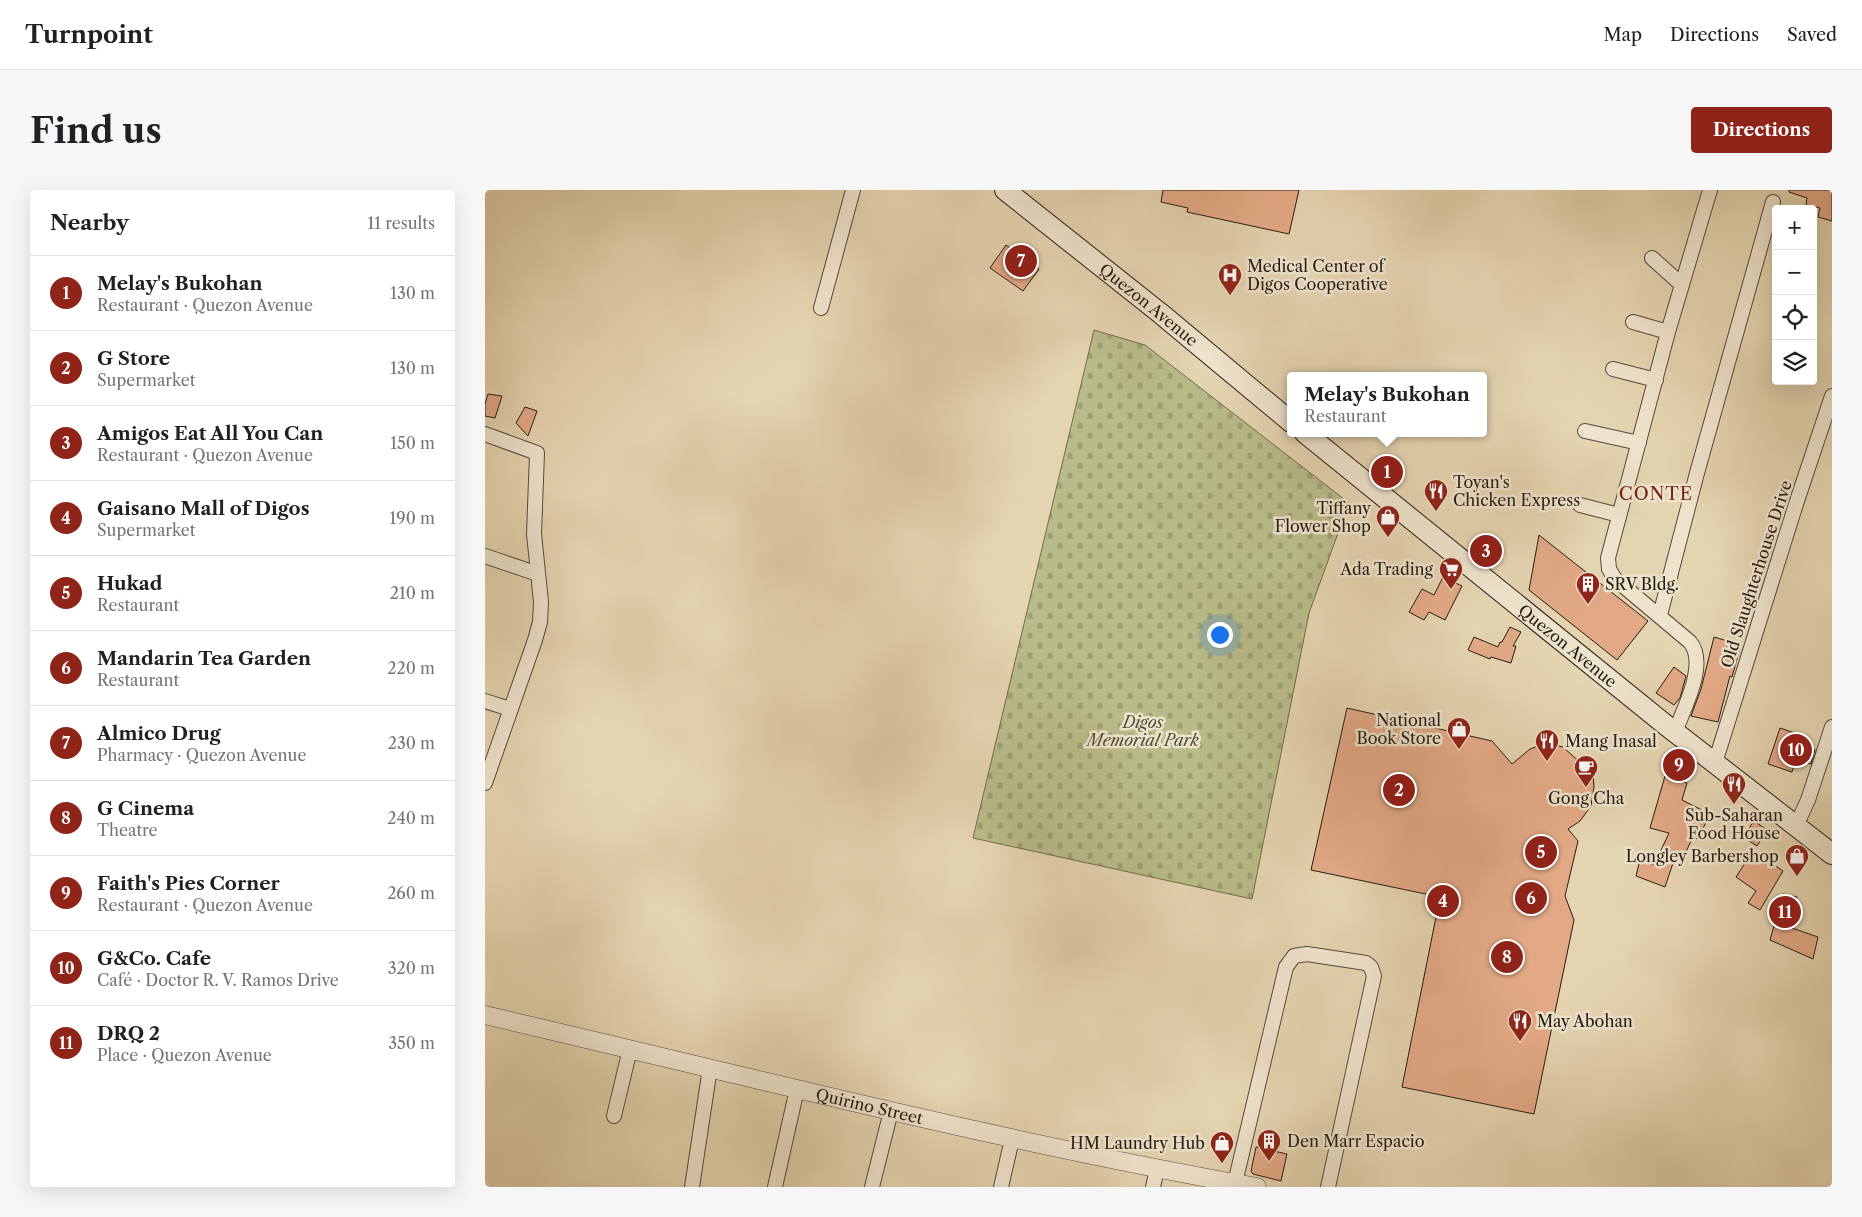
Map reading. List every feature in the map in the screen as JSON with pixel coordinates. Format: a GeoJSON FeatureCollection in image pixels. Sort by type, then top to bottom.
{"type":"FeatureCollection","features":[{"type":"Feature","properties":{"kind":"main road","name":"Quezon Avenue"},"geometry":{"type":"LineString","coordinates":[[1005,190],[1160,313],[1287,419]]}},
{"type":"Feature","properties":{"kind":"main road","name":"Quezon Avenue"},"geometry":{"type":"LineString","coordinates":[[1310,437],[1529,616],[1832,854]]}},
{"type":"Feature","properties":{"kind":"street"},"geometry":{"type":"LineString","coordinates":[[821,308],[853,190]]}},
{"type":"Feature","properties":{"kind":"street"},"geometry":{"type":"LineString","coordinates":[[1675,732],[1694,679],[1697,659],[1696,652],[1690,642],[1615,579],[1609,569],[1608,558],[1668,332],[1709,190]]}},
{"type":"Feature","properties":{"kind":"street"},"geometry":{"type":"LineString","coordinates":[[1660,615],[1697,473],[1773,202]]}},
{"type":"Feature","properties":{"kind":"street"},"geometry":{"type":"LineString","coordinates":[[1652,258],[1682,285]]}},
{"type":"Feature","properties":{"kind":"street"},"geometry":{"type":"LineString","coordinates":[[1633,322],[1668,332]]}},
{"type":"Feature","properties":{"kind":"street"},"geometry":{"type":"LineString","coordinates":[[1613,369],[1656,380]]}},
{"type":"Feature","properties":{"kind":"street","name":"Old Slaughterhouse Drive"},"geometry":{"type":"LineString","coordinates":[[1715,763],[1832,396]]}},
{"type":"Feature","properties":{"kind":"street"},"geometry":{"type":"LineString","coordinates":[[1585,431],[1639,443]]}},
{"type":"Feature","properties":{"kind":"street"},"geometry":{"type":"LineString","coordinates":[[485,434],[537,453],[534,534],[541,602],[540,622],[485,783]]}},
{"type":"Feature","properties":{"kind":"street"},"geometry":{"type":"LineString","coordinates":[[1580,505],[1619,515]]}},
{"type":"Feature","properties":{"kind":"street"},"geometry":{"type":"LineString","coordinates":[[485,556],[537,574]]}},
{"type":"Feature","properties":{"kind":"street"},"geometry":{"type":"LineString","coordinates":[[485,701],[510,709]]}},
{"type":"Feature","properties":{"kind":"street"},"geometry":{"type":"LineString","coordinates":[[1796,826],[1808,800],[1832,728]]}},
{"type":"Feature","properties":{"kind":"street"},"geometry":{"type":"LineString","coordinates":[[1235,1183],[1286,967],[1293,956],[1307,954],[1366,963],[1371,967],[1374,976],[1328,1187]]}},
{"type":"Feature","properties":{"kind":"street","name":"Quirino Street"},"geometry":{"type":"LineString","coordinates":[[485,1015],[1012,1139],[1157,1169],[1257,1187]]}},
{"type":"Feature","properties":{"kind":"street"},"geometry":{"type":"LineString","coordinates":[[614,1116],[630,1049]]}},
{"type":"Feature","properties":{"kind":"street"},"geometry":{"type":"LineString","coordinates":[[692,1187],[710,1068]]}},
{"type":"Feature","properties":{"kind":"street"},"geometry":{"type":"LineString","coordinates":[[775,1187],[797,1089]]}},
{"type":"Feature","properties":{"kind":"street"},"geometry":{"type":"LineString","coordinates":[[872,1187],[891,1111]]}},
{"type":"Feature","properties":{"kind":"street"},"geometry":{"type":"LineString","coordinates":[[1001,1187],[1012,1139]]}},
{"type":"Feature","properties":{"kind":"street"},"geometry":{"type":"LineString","coordinates":[[1153,1187],[1157,1169]]}},
{"type":"Feature","properties":{"kind":"green space","name":"Digos Memorial Park"},"geometry":{"type":"Polygon","coordinates":[[[1094,330],[1145,345],[1349,503],[1309,613],[1252,899],[973,838],[1094,330]]]}},
{"type":"Feature","properties":{"kind":"building"},"geometry":{"type":"Polygon","coordinates":[[[1163,190],[1299,190],[1289,234],[1187,212],[1188,208],[1161,202],[1163,190]]]}},
{"type":"Feature","properties":{"kind":"building"},"geometry":{"type":"Polygon","coordinates":[[[1789,190],[1832,190],[1832,221],[1818,217],[1820,208],[1817,207],[1817,205],[1806,205],[1807,198],[1789,192],[1789,190]]]}},
{"type":"Feature","properties":{"kind":"building"},"geometry":{"type":"Polygon","coordinates":[[[1006,245],[1039,269],[1023,291],[990,268],[1006,245]]]}},
{"type":"Feature","properties":{"kind":"building"},"geometry":{"type":"Polygon","coordinates":[[[488,394],[502,396],[495,418],[485,416],[485,404],[488,394]]]}},
{"type":"Feature","properties":{"kind":"building"},"geometry":{"type":"Polygon","coordinates":[[[525,407],[537,411],[528,436],[516,423],[525,407]]]}},
{"type":"Feature","properties":{"kind":"building","name":"SRV Bldg."},"geometry":{"type":"Polygon","coordinates":[[[1539,535],[1648,621],[1617,660],[1529,590],[1539,535]]]}},
{"type":"Feature","properties":{"kind":"building"},"geometry":{"type":"Polygon","coordinates":[[[1443,577],[1462,586],[1445,620],[1429,612],[1424,620],[1409,612],[1422,589],[1434,595],[1443,577]]]}},
{"type":"Feature","properties":{"kind":"building"},"geometry":{"type":"Polygon","coordinates":[[[1510,627],[1521,632],[1513,646],[1516,646],[1511,663],[1491,657],[1490,659],[1468,650],[1474,637],[1498,647],[1510,627]]]}},
{"type":"Feature","properties":{"kind":"building"},"geometry":{"type":"Polygon","coordinates":[[[1714,637],[1741,645],[1732,677],[1730,676],[1718,722],[1691,716],[1701,689],[1714,637]]]}},
{"type":"Feature","properties":{"kind":"building"},"geometry":{"type":"Polygon","coordinates":[[[1674,667],[1686,676],[1680,698],[1674,705],[1656,693],[1674,667]]]}},
{"type":"Feature","properties":{"kind":"building"},"geometry":{"type":"Polygon","coordinates":[[[1347,708],[1492,741],[1512,764],[1530,749],[1538,746],[1555,745],[1563,747],[1593,774],[1594,787],[1591,806],[1580,821],[1568,829],[1578,841],[1565,896],[1574,920],[1534,1114],[1402,1087],[1440,897],[1311,870],[1347,708]]]}},
{"type":"Feature","properties":{"kind":"building"},"geometry":{"type":"Polygon","coordinates":[[[1780,728],[1809,738],[1806,747],[1815,750],[1811,764],[1796,759],[1792,772],[1768,764],[1780,728]]]}},
{"type":"Feature","properties":{"kind":"building"},"geometry":{"type":"Polygon","coordinates":[[[1665,776],[1687,783],[1682,800],[1710,814],[1698,839],[1693,837],[1682,860],[1675,857],[1665,887],[1636,876],[1640,860],[1654,865],[1669,833],[1650,828],[1665,776]]]}},
{"type":"Feature","properties":{"kind":"building"},"geometry":{"type":"Polygon","coordinates":[[[1754,821],[1767,830],[1757,846],[1743,837],[1754,821]]]}},
{"type":"Feature","properties":{"kind":"building"},"geometry":{"type":"Polygon","coordinates":[[[1753,851],[1783,871],[1760,910],[1748,903],[1756,891],[1736,877],[1753,851]]]}},
{"type":"Feature","properties":{"kind":"building"},"geometry":{"type":"Polygon","coordinates":[[[1783,894],[1797,897],[1789,927],[1818,937],[1813,959],[1770,940],[1783,894]]]}},
{"type":"Feature","properties":{"kind":"building","name":"Den Marr Espacio"},"geometry":{"type":"Polygon","coordinates":[[[1256,1147],[1287,1154],[1281,1181],[1253,1174],[1251,1171],[1256,1147]]]}},
{"type":"Feature","properties":{"kind":"place","name":"Almico Drug"},"geometry":{"type":"Point","coordinates":[1021,261]}},
{"type":"Feature","properties":{"kind":"place","name":"Medical Center of Digos Cooperative"},"geometry":{"type":"Point","coordinates":[1230,296]}},
{"type":"Feature","properties":{"kind":"place","name":"Melay's Bukohan"},"geometry":{"type":"Point","coordinates":[1387,472]}},
{"type":"Feature","properties":{"kind":"place","name":"Toyan's Chicken Express"},"geometry":{"type":"Point","coordinates":[1436,512]}},
{"type":"Feature","properties":{"kind":"place","name":"Tiffany Flower Shop"},"geometry":{"type":"Point","coordinates":[1388,538]}},
{"type":"Feature","properties":{"kind":"place","name":"Amigos Eat All You Can"},"geometry":{"type":"Point","coordinates":[1486,551]}},
{"type":"Feature","properties":{"kind":"place","name":"Ada Trading"},"geometry":{"type":"Point","coordinates":[1451,590]}},
{"type":"Feature","properties":{"kind":"place","name":"SRV Bldg."},"geometry":{"type":"Point","coordinates":[1588,605]}},
{"type":"Feature","properties":{"kind":"place","name":"National Book Store"},"geometry":{"type":"Point","coordinates":[1459,750]}},
{"type":"Feature","properties":{"kind":"place","name":"G&Co. Cafe"},"geometry":{"type":"Point","coordinates":[1796,750]}},
{"type":"Feature","properties":{"kind":"place","name":"Mang Inasal"},"geometry":{"type":"Point","coordinates":[1547,762]}},
{"type":"Feature","properties":{"kind":"place","name":"Faith's Pies Corner"},"geometry":{"type":"Point","coordinates":[1679,765]}},
{"type":"Feature","properties":{"kind":"place","name":"Gong Cha"},"geometry":{"type":"Point","coordinates":[1586,788]}},
{"type":"Feature","properties":{"kind":"place","name":"G Store"},"geometry":{"type":"Point","coordinates":[1399,790]}},
{"type":"Feature","properties":{"kind":"place","name":"Sub-Saharan Food House"},"geometry":{"type":"Point","coordinates":[1734,805]}},
{"type":"Feature","properties":{"kind":"place","name":"Hukad"},"geometry":{"type":"Point","coordinates":[1541,852]}},
{"type":"Feature","properties":{"kind":"place","name":"Longley Barbershop"},"geometry":{"type":"Point","coordinates":[1797,877]}},
{"type":"Feature","properties":{"kind":"place","name":"Mandarin Tea Garden"},"geometry":{"type":"Point","coordinates":[1531,898]}},
{"type":"Feature","properties":{"kind":"place","name":"Gaisano Mall of Digos"},"geometry":{"type":"Point","coordinates":[1443,901]}},
{"type":"Feature","properties":{"kind":"place","name":"DRQ 2"},"geometry":{"type":"Point","coordinates":[1785,912]}},
{"type":"Feature","properties":{"kind":"place","name":"G Cinema"},"geometry":{"type":"Point","coordinates":[1507,957]}},
{"type":"Feature","properties":{"kind":"place","name":"May Abohan"},"geometry":{"type":"Point","coordinates":[1520,1042]}},
{"type":"Feature","properties":{"kind":"place","name":"Den Marr Espacio"},"geometry":{"type":"Point","coordinates":[1269,1162]}},
{"type":"Feature","properties":{"kind":"place","name":"HM Laundry Hub"},"geometry":{"type":"Point","coordinates":[1222,1164]}},
{"type":"Feature","properties":{"kind":"district","name":"CONTE"},"geometry":{"type":"Point","coordinates":[1656,494]}}]}
